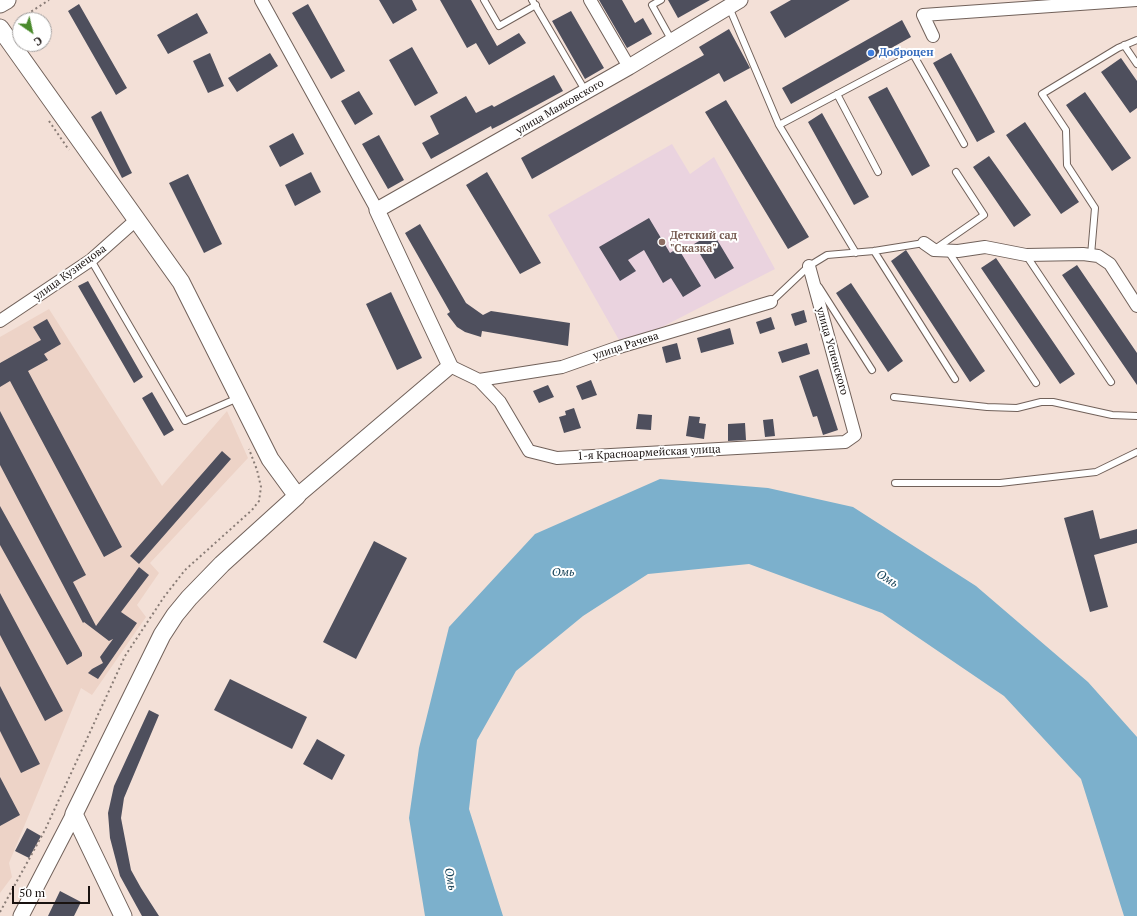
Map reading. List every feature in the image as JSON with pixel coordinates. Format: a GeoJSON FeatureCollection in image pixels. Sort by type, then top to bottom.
{"type":"FeatureCollection","features":[{"type":"Feature","properties":{"kind":"main road"},"geometry":{"type":"LineString","coordinates":[[0,4],[7,0]]}},
{"type":"Feature","properties":{"kind":"main road"},"geometry":{"type":"LineString","coordinates":[[0,28],[181,282],[270,459],[297,496],[222,564],[189,598],[175,616],[162,635],[74,814],[122,916]]}},
{"type":"Feature","properties":{"kind":"street"},"geometry":{"type":"LineString","coordinates":[[261,0],[377,210],[450,366],[479,380]]}},
{"type":"Feature","properties":{"kind":"street"},"geometry":{"type":"LineString","coordinates":[[590,0],[629,67]]}},
{"type":"Feature","properties":{"kind":"street"},"geometry":{"type":"LineString","coordinates":[[933,36],[923,15],[1137,0]]}},
{"type":"Feature","properties":{"kind":"street","name":"улица Маяковского"},"geometry":{"type":"LineString","coordinates":[[377,210],[586,92],[735,3]]}},
{"type":"Feature","properties":{"kind":"street","name":"улица Кузнецова"},"geometry":{"type":"LineString","coordinates":[[0,322],[91,260],[136,220]]}},
{"type":"Feature","properties":{"kind":"street"},"geometry":{"type":"LineString","coordinates":[[929,246],[958,251],[985,247],[1026,255],[1098,256],[1110,264],[1137,306]]}},
{"type":"Feature","properties":{"kind":"street","name":"улица Успенского"},"geometry":{"type":"LineString","coordinates":[[810,271],[855,435]]}},
{"type":"Feature","properties":{"kind":"street","name":"улица Рачева"},"geometry":{"type":"LineString","coordinates":[[479,380],[562,367],[616,348],[771,302]]}},
{"type":"Feature","properties":{"kind":"street"},"geometry":{"type":"LineString","coordinates":[[297,496],[450,366]]}},
{"type":"Feature","properties":{"kind":"street","name":"1-я Красноармейская улица"},"geometry":{"type":"LineString","coordinates":[[479,380],[500,402],[529,451],[557,458],[845,442],[855,435]]}},
{"type":"Feature","properties":{"kind":"street"},"geometry":{"type":"LineString","coordinates":[[21,916],[74,814]]}},
{"type":"Feature","properties":{"kind":"lane"},"geometry":{"type":"LineString","coordinates":[[484,0],[499,26],[534,3],[586,92]]}},
{"type":"Feature","properties":{"kind":"lane"},"geometry":{"type":"LineString","coordinates":[[661,0],[652,5],[672,41]]}},
{"type":"Feature","properties":{"kind":"lane"},"geometry":{"type":"LineString","coordinates":[[735,3],[779,125],[856,253]]}},
{"type":"Feature","properties":{"kind":"lane"},"geometry":{"type":"LineString","coordinates":[[1090,255],[1095,208],[1066,165],[1066,130],[1042,94],[1124,45],[1137,40]]}},
{"type":"Feature","properties":{"kind":"lane"},"geometry":{"type":"LineString","coordinates":[[1124,45],[1137,64]]}},
{"type":"Feature","properties":{"kind":"lane"},"geometry":{"type":"LineString","coordinates":[[779,125],[913,54],[964,144]]}},
{"type":"Feature","properties":{"kind":"lane"},"geometry":{"type":"LineString","coordinates":[[837,94],[878,172]]}},
{"type":"Feature","properties":{"kind":"lane"},"geometry":{"type":"LineString","coordinates":[[771,302],[810,271],[827,255],[929,246],[984,215],[956,172]]}},
{"type":"Feature","properties":{"kind":"lane"},"geometry":{"type":"LineString","coordinates":[[948,250],[1036,383]]}},
{"type":"Feature","properties":{"kind":"lane"},"geometry":{"type":"LineString","coordinates":[[874,251],[955,379]]}},
{"type":"Feature","properties":{"kind":"lane"},"geometry":{"type":"LineString","coordinates":[[1026,255],[1111,382]]}},
{"type":"Feature","properties":{"kind":"lane"},"geometry":{"type":"LineString","coordinates":[[91,260],[185,421],[239,398]]}},
{"type":"Feature","properties":{"kind":"lane"},"geometry":{"type":"LineString","coordinates":[[810,271],[872,370]]}},
{"type":"Feature","properties":{"kind":"lane"},"geometry":{"type":"LineString","coordinates":[[894,397],[987,407],[1017,408],[1041,402],[1053,402],[1112,414],[1137,416]]}},
{"type":"Feature","properties":{"kind":"lane"},"geometry":{"type":"LineString","coordinates":[[895,483],[1000,483],[1096,472],[1137,452]]}},
{"type":"Feature","properties":{"kind":"path"},"geometry":{"type":"LineString","coordinates":[[31,12],[49,0]]}},
{"type":"Feature","properties":{"kind":"path"},"geometry":{"type":"LineString","coordinates":[[46,117],[72,153]]}},
{"type":"Feature","properties":{"kind":"path"},"geometry":{"type":"LineString","coordinates":[[0,912],[45,830],[125,656],[164,597],[185,570],[252,510],[259,501],[261,487],[257,470],[246,443]]}},
{"type":"Feature","properties":{"kind":"shaded area","name":"Детский сад \"Сказка\""},"geometry":{"type":"Polygon","coordinates":[[[672,144],[690,174],[714,157],[775,269],[623,347],[548,215],[672,144]]]}},
{"type":"Feature","properties":{"kind":"shaded area"},"geometry":{"type":"Polygon","coordinates":[[[49,309],[162,486],[227,411],[248,458],[150,563],[159,573],[137,605],[146,617],[92,695],[81,688],[9,863],[12,877],[0,893],[0,337],[49,309]]]}},
{"type":"Feature","properties":{"kind":"water","name":"Омь"},"geometry":{"type":"Polygon","coordinates":[[[660,479],[768,488],[853,507],[976,586],[1088,682],[1137,737],[1137,916],[1124,916],[1081,779],[1004,696],[882,613],[749,564],[648,574],[583,616],[516,671],[477,740],[469,809],[503,916],[425,916],[409,818],[419,748],[449,627],[535,534],[660,479]]]}},
{"type":"Feature","properties":{"kind":"building"},"geometry":{"type":"Polygon","coordinates":[[[379,0],[412,0],[417,10],[393,24],[379,0]]]}},
{"type":"Feature","properties":{"kind":"building"},"geometry":{"type":"Polygon","coordinates":[[[440,0],[471,0],[497,46],[519,33],[526,43],[489,65],[476,43],[467,48],[440,0]]]}},
{"type":"Feature","properties":{"kind":"building"},"geometry":{"type":"Polygon","coordinates":[[[599,0],[622,0],[635,23],[643,18],[652,34],[627,48],[599,0]]]}},
{"type":"Feature","properties":{"kind":"building"},"geometry":{"type":"Polygon","coordinates":[[[668,0],[710,0],[678,18],[668,0]]]}},
{"type":"Feature","properties":{"kind":"building"},"geometry":{"type":"Polygon","coordinates":[[[791,0],[850,0],[785,38],[770,12],[791,0]]]}},
{"type":"Feature","properties":{"kind":"building"},"geometry":{"type":"Polygon","coordinates":[[[79,4],[127,88],[116,95],[68,11],[79,4]]]}},
{"type":"Feature","properties":{"kind":"building"},"geometry":{"type":"Polygon","coordinates":[[[308,4],[345,71],[331,79],[292,13],[308,4]]]}},
{"type":"Feature","properties":{"kind":"building"},"geometry":{"type":"Polygon","coordinates":[[[571,11],[604,68],[585,79],[552,21],[571,11]]]}},
{"type":"Feature","properties":{"kind":"building"},"geometry":{"type":"Polygon","coordinates":[[[197,13],[208,33],[168,54],[157,35],[197,13]]]}},
{"type":"Feature","properties":{"kind":"building"},"geometry":{"type":"Polygon","coordinates":[[[902,20],[911,37],[791,104],[782,88],[902,20]]]}},
{"type":"Feature","properties":{"kind":"building"},"geometry":{"type":"Polygon","coordinates":[[[729,29],[750,68],[724,82],[719,73],[532,179],[521,158],[704,55],[699,47],[729,29]]]}},
{"type":"Feature","properties":{"kind":"building"},"geometry":{"type":"Polygon","coordinates":[[[412,47],[438,93],[415,106],[389,60],[412,47]]]}},
{"type":"Feature","properties":{"kind":"building"},"geometry":{"type":"Polygon","coordinates":[[[210,53],[224,86],[208,93],[193,61],[210,53]]]}},
{"type":"Feature","properties":{"kind":"building"},"geometry":{"type":"Polygon","coordinates":[[[270,53],[278,66],[237,92],[228,78],[270,53]]]}},
{"type":"Feature","properties":{"kind":"building"},"geometry":{"type":"Polygon","coordinates":[[[951,53],[995,132],[977,142],[933,63],[951,53]]]}},
{"type":"Feature","properties":{"kind":"building"},"geometry":{"type":"Polygon","coordinates":[[[1121,58],[1137,81],[1137,108],[1130,113],[1101,72],[1121,58]]]}},
{"type":"Feature","properties":{"kind":"building"},"geometry":{"type":"Polygon","coordinates":[[[554,75],[563,91],[492,129],[491,126],[431,159],[422,143],[439,134],[430,116],[466,96],[476,113],[492,105],[494,107],[554,75]]]}},
{"type":"Feature","properties":{"kind":"building"},"geometry":{"type":"Polygon","coordinates":[[[887,87],[930,166],[912,176],[868,97],[887,87]]]}},
{"type":"Feature","properties":{"kind":"building"},"geometry":{"type":"Polygon","coordinates":[[[359,91],[373,114],[355,125],[341,101],[359,91]]]}},
{"type":"Feature","properties":{"kind":"building"},"geometry":{"type":"Polygon","coordinates":[[[1085,92],[1131,158],[1112,171],[1066,105],[1085,92]]]}},
{"type":"Feature","properties":{"kind":"building"},"geometry":{"type":"Polygon","coordinates":[[[726,100],[809,237],[788,249],[705,112],[726,100]]]}},
{"type":"Feature","properties":{"kind":"building"},"geometry":{"type":"Polygon","coordinates":[[[101,111],[132,173],[122,178],[91,117],[101,111]]]}},
{"type":"Feature","properties":{"kind":"building"},"geometry":{"type":"Polygon","coordinates":[[[822,113],[869,197],[854,205],[808,122],[822,113]]]}},
{"type":"Feature","properties":{"kind":"building"},"geometry":{"type":"Polygon","coordinates":[[[1025,122],[1079,202],[1061,214],[1006,135],[1025,122]]]}},
{"type":"Feature","properties":{"kind":"building"},"geometry":{"type":"Polygon","coordinates":[[[293,133],[304,154],[280,167],[269,146],[293,133]]]}},
{"type":"Feature","properties":{"kind":"building"},"geometry":{"type":"Polygon","coordinates":[[[379,135],[404,180],[388,189],[362,144],[379,135]]]}},
{"type":"Feature","properties":{"kind":"building"},"geometry":{"type":"Polygon","coordinates":[[[989,156],[1031,215],[1014,227],[973,167],[989,156]]]}},
{"type":"Feature","properties":{"kind":"building"},"geometry":{"type":"Polygon","coordinates":[[[311,172],[321,192],[295,206],[285,185],[311,172]]]}},
{"type":"Feature","properties":{"kind":"building"},"geometry":{"type":"Polygon","coordinates":[[[487,172],[541,263],[520,274],[466,185],[487,172]]]}},
{"type":"Feature","properties":{"kind":"building"},"geometry":{"type":"Polygon","coordinates":[[[188,174],[222,244],[204,253],[169,183],[188,174]]]}},
{"type":"Feature","properties":{"kind":"building"},"geometry":{"type":"Polygon","coordinates":[[[649,218],[670,253],[678,248],[701,286],[683,297],[671,278],[663,283],[644,250],[628,260],[636,271],[620,281],[599,247],[649,218]]]}},
{"type":"Feature","properties":{"kind":"building"},"geometry":{"type":"Polygon","coordinates":[[[420,224],[466,303],[483,315],[491,311],[570,323],[568,346],[482,331],[481,337],[465,332],[457,327],[447,314],[450,312],[405,233],[420,224]]]}},
{"type":"Feature","properties":{"kind":"building"},"geometry":{"type":"Polygon","coordinates":[[[713,233],[734,268],[715,279],[694,244],[713,233]]]}},
{"type":"Feature","properties":{"kind":"building"},"geometry":{"type":"Polygon","coordinates":[[[906,250],[985,371],[970,382],[891,261],[906,250]]]}},
{"type":"Feature","properties":{"kind":"building"},"geometry":{"type":"Polygon","coordinates":[[[996,258],[1075,374],[1060,384],[981,268],[996,258]]]}},
{"type":"Feature","properties":{"kind":"building"},"geometry":{"type":"Polygon","coordinates":[[[1077,265],[1137,353],[1137,385],[1062,275],[1077,265]]]}},
{"type":"Feature","properties":{"kind":"building"},"geometry":{"type":"Polygon","coordinates":[[[88,281],[143,377],[134,383],[78,286],[88,281]]]}},
{"type":"Feature","properties":{"kind":"building"},"geometry":{"type":"Polygon","coordinates":[[[851,283],[903,361],[888,372],[836,293],[851,283]]]}},
{"type":"Feature","properties":{"kind":"building"},"geometry":{"type":"Polygon","coordinates":[[[391,292],[422,358],[397,370],[366,304],[391,292]]]}},
{"type":"Feature","properties":{"kind":"building"},"geometry":{"type":"Polygon","coordinates":[[[804,310],[807,322],[795,326],[791,314],[804,310]]]}},
{"type":"Feature","properties":{"kind":"building"},"geometry":{"type":"Polygon","coordinates":[[[771,317],[775,329],[760,334],[756,322],[771,317]]]}},
{"type":"Feature","properties":{"kind":"building"},"geometry":{"type":"Polygon","coordinates":[[[47,319],[61,344],[44,354],[48,360],[28,371],[122,547],[104,557],[10,381],[0,387],[0,363],[41,340],[33,327],[47,319]]]}},
{"type":"Feature","properties":{"kind":"building"},"geometry":{"type":"Polygon","coordinates":[[[730,328],[734,344],[701,353],[697,338],[730,328]]]}},
{"type":"Feature","properties":{"kind":"building"},"geometry":{"type":"Polygon","coordinates":[[[677,343],[681,359],[666,363],[662,347],[677,343]]]}},
{"type":"Feature","properties":{"kind":"building"},"geometry":{"type":"Polygon","coordinates":[[[807,343],[810,354],[782,363],[778,352],[807,343]]]}},
{"type":"Feature","properties":{"kind":"building"},"geometry":{"type":"Polygon","coordinates":[[[818,369],[838,430],[823,435],[817,416],[813,417],[799,376],[818,369]]]}},
{"type":"Feature","properties":{"kind":"building"},"geometry":{"type":"Polygon","coordinates":[[[591,380],[597,395],[582,400],[576,386],[591,380]]]}},
{"type":"Feature","properties":{"kind":"building"},"geometry":{"type":"Polygon","coordinates":[[[548,385],[554,397],[539,403],[533,391],[548,385]]]}},
{"type":"Feature","properties":{"kind":"building"},"geometry":{"type":"Polygon","coordinates":[[[152,392],[174,430],[164,436],[142,398],[152,392]]]}},
{"type":"Feature","properties":{"kind":"building"},"geometry":{"type":"Polygon","coordinates":[[[574,408],[581,428],[564,433],[559,417],[566,415],[565,411],[574,408]]]}},
{"type":"Feature","properties":{"kind":"building"},"geometry":{"type":"Polygon","coordinates":[[[0,411],[86,575],[73,582],[96,626],[139,567],[149,575],[121,612],[137,623],[98,679],[88,673],[103,663],[100,657],[113,639],[109,641],[84,622],[83,623],[0,465],[0,411]]]}},
{"type":"Feature","properties":{"kind":"building"},"geometry":{"type":"Polygon","coordinates":[[[638,414],[652,415],[651,430],[636,429],[638,414]]]}},
{"type":"Feature","properties":{"kind":"building"},"geometry":{"type":"Polygon","coordinates":[[[689,416],[700,417],[699,423],[706,424],[704,439],[686,436],[689,416]]]}},
{"type":"Feature","properties":{"kind":"building"},"geometry":{"type":"Polygon","coordinates":[[[773,419],[775,436],[765,437],[763,420],[773,419]]]}},
{"type":"Feature","properties":{"kind":"building"},"geometry":{"type":"Polygon","coordinates":[[[745,423],[746,440],[728,441],[728,424],[745,423]]]}},
{"type":"Feature","properties":{"kind":"building"},"geometry":{"type":"Polygon","coordinates":[[[222,451],[231,459],[139,564],[130,556],[222,451]]]}},
{"type":"Feature","properties":{"kind":"building"},"geometry":{"type":"Polygon","coordinates":[[[0,506],[82,653],[82,656],[67,665],[0,545],[0,506]]]}},
{"type":"Feature","properties":{"kind":"building"},"geometry":{"type":"Polygon","coordinates":[[[1093,510],[1100,539],[1137,529],[1137,543],[1094,555],[1108,607],[1090,612],[1064,518],[1093,510]]]}},
{"type":"Feature","properties":{"kind":"building"},"geometry":{"type":"Polygon","coordinates":[[[374,541],[407,558],[356,659],[323,642],[374,541]]]}},
{"type":"Feature","properties":{"kind":"building"},"geometry":{"type":"Polygon","coordinates":[[[0,593],[63,711],[45,721],[0,635],[0,593]]]}},
{"type":"Feature","properties":{"kind":"building"},"geometry":{"type":"Polygon","coordinates":[[[230,679],[307,717],[292,749],[214,710],[230,679]]]}},
{"type":"Feature","properties":{"kind":"building"},"geometry":{"type":"Polygon","coordinates":[[[0,686],[40,764],[21,773],[0,731],[0,686]]]}},
{"type":"Feature","properties":{"kind":"building"},"geometry":{"type":"Polygon","coordinates":[[[149,710],[159,715],[124,798],[121,818],[131,870],[159,916],[142,916],[120,876],[110,838],[108,813],[114,786],[149,710]]]}},
{"type":"Feature","properties":{"kind":"building"},"geometry":{"type":"Polygon","coordinates":[[[317,739],[345,755],[332,780],[303,764],[317,739]]]}},
{"type":"Feature","properties":{"kind":"building"},"geometry":{"type":"Polygon","coordinates":[[[0,777],[20,815],[0,826],[0,777]]]}},
{"type":"Feature","properties":{"kind":"building"},"geometry":{"type":"Polygon","coordinates":[[[27,828],[41,836],[29,858],[15,851],[27,828]]]}},
{"type":"Feature","properties":{"kind":"building"},"geometry":{"type":"Polygon","coordinates":[[[60,891],[81,902],[74,916],[48,916],[60,891]]]}},
{"type":"Feature","properties":{"kind":"place","name":"Доброцен"},"geometry":{"type":"Point","coordinates":[871,53]}},
{"type":"Feature","properties":{"kind":"place","name":"Детский сад \"Сказка\""},"geometry":{"type":"Point","coordinates":[662,242]}}]}
